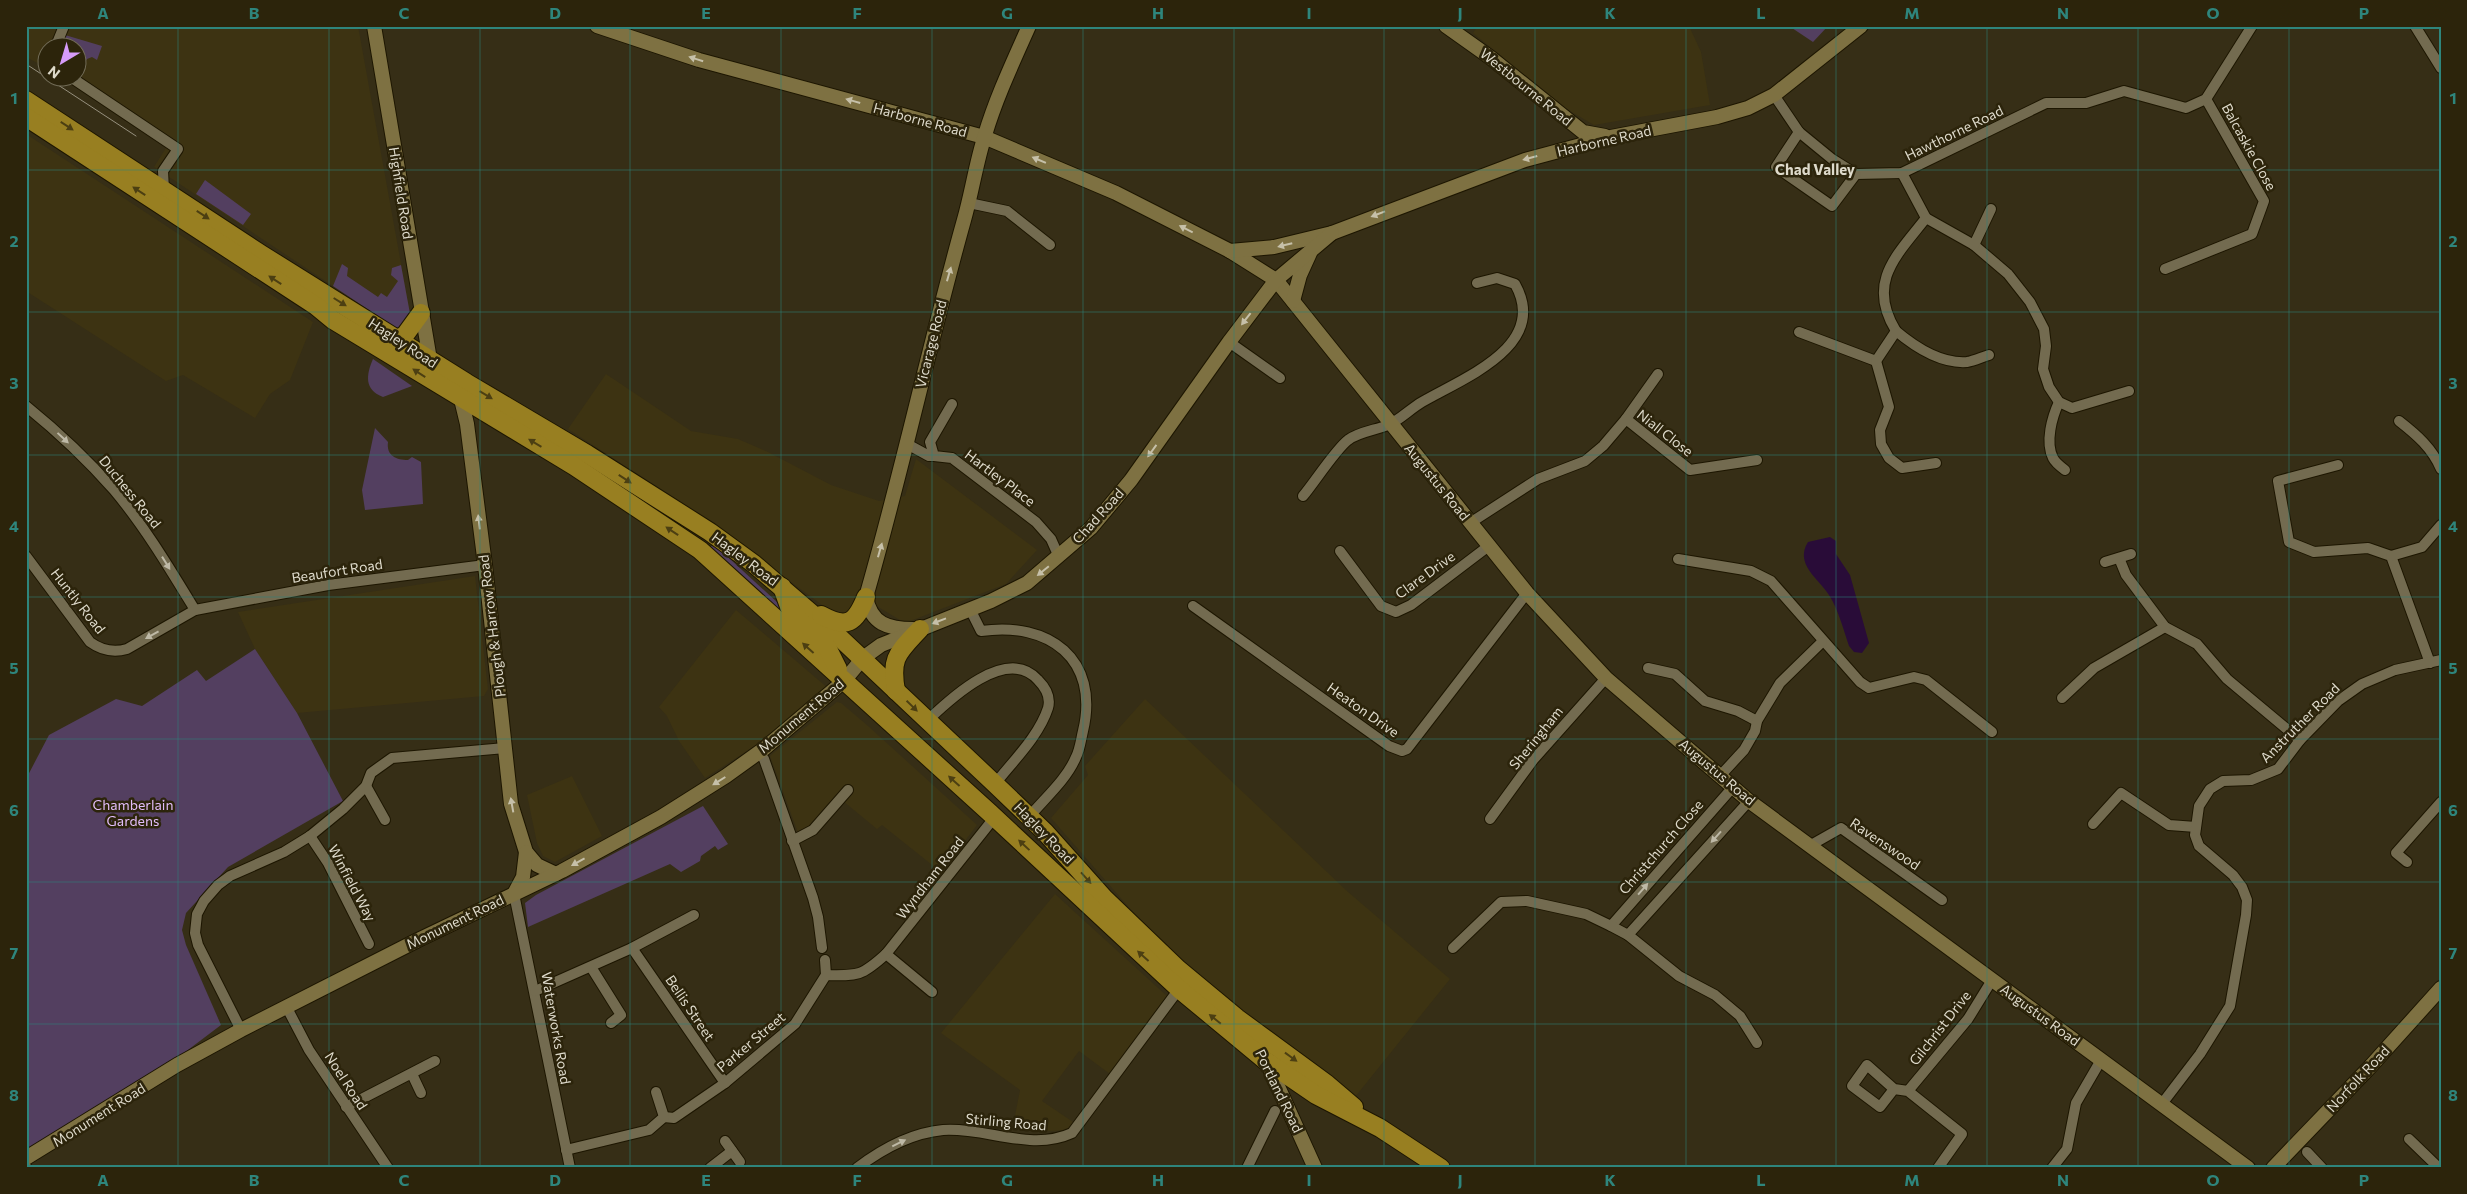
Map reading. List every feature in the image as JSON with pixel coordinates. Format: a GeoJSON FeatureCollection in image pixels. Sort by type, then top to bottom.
{"type":"FeatureCollection","features":[{"type":"Feature","properties":{"kind":"highway","name":"Hagley Road"},"geometry":{"type":"LineString","coordinates":[[26,100],[430,360],[461,390],[700,550],[992,815],[1179,989],[1266,1061],[1316,1095],[1380,1128],[1442,1168]]}},
{"type":"Feature","properties":{"kind":"highway","name":"Hagley Road"},"geometry":{"type":"LineString","coordinates":[[26,117],[316,306],[333,320],[461,390],[586,454],[710,532],[782,586],[863,658],[1030,817],[1132,926],[1178,968],[1237,1018],[1327,1084],[1380,1128]]}},
{"type":"Feature","properties":{"kind":"highway"},"geometry":{"type":"LineString","coordinates":[[397,338],[405,335],[421,313]]}},
{"type":"Feature","properties":{"kind":"highway"},"geometry":{"type":"LineString","coordinates":[[700,550],[710,532]]}},
{"type":"Feature","properties":{"kind":"highway"},"geometry":{"type":"LineString","coordinates":[[782,586],[791,612],[827,647],[844,681]]}},
{"type":"Feature","properties":{"kind":"highway"},"geometry":{"type":"LineString","coordinates":[[809,610],[837,624],[848,622],[855,619],[866,597]]}},
{"type":"Feature","properties":{"kind":"highway"},"geometry":{"type":"LineString","coordinates":[[896,691],[892,671],[899,652],[920,629]]}},
{"type":"Feature","properties":{"kind":"highway"},"geometry":{"type":"LineString","coordinates":[[992,815],[988,792],[995,784]]}},
{"type":"Feature","properties":{"kind":"main road","name":"Highfield Road"},"geometry":{"type":"LineString","coordinates":[[374,26],[430,360]]}},
{"type":"Feature","properties":{"kind":"main road","name":"Harborne Road"},"geometry":{"type":"LineString","coordinates":[[597,26],[699,60],[984,137],[1116,193],[1230,251],[1284,291]]}},
{"type":"Feature","properties":{"kind":"main road","name":"Vicarage Road"},"geometry":{"type":"LineString","coordinates":[[866,597],[907,444],[936,320],[969,203],[984,137],[993,110],[1029,26]]}},
{"type":"Feature","properties":{"kind":"main road","name":"Westbourne Road"},"geometry":{"type":"LineString","coordinates":[[1446,26],[1491,58],[1583,132],[1611,137]]}},
{"type":"Feature","properties":{"kind":"main road","name":"Harborne Road"},"geometry":{"type":"LineString","coordinates":[[1230,251],[1274,247],[1332,233],[1475,177],[1524,160],[1611,137],[1717,117],[1748,108],[1774,95],[1849,31],[1861,26]]}},
{"type":"Feature","properties":{"kind":"main road"},"geometry":{"type":"LineString","coordinates":[[1577,146],[1583,132]]}},
{"type":"Feature","properties":{"kind":"main road","name":"Harborne Road"},"geometry":{"type":"LineString","coordinates":[[1284,291],[1312,248],[1332,233]]}},
{"type":"Feature","properties":{"kind":"main road","name":"Harborne Road"},"geometry":{"type":"LineString","coordinates":[[1284,291],[1300,275],[1312,248]]}},
{"type":"Feature","properties":{"kind":"main road","name":"Chad Road"},"geometry":{"type":"LineString","coordinates":[[863,658],[880,645],[970,609],[1027,583],[1059,557],[1091,528],[1130,480],[1229,342],[1266,294],[1284,291]]}},
{"type":"Feature","properties":{"kind":"main road","name":"Augustus Road"},"geometry":{"type":"LineString","coordinates":[[1284,291],[1470,523],[1490,544],[1527,593],[1606,678],[1749,801],[2248,1168]]}},
{"type":"Feature","properties":{"kind":"main road","name":"Plough & Harrow Road"},"geometry":{"type":"LineString","coordinates":[[461,390],[485,565],[511,804],[526,852],[523,877],[514,894]]}},
{"type":"Feature","properties":{"kind":"main road"},"geometry":{"type":"LineString","coordinates":[[866,597],[868,610],[883,625],[897,629],[920,629]]}},
{"type":"Feature","properties":{"kind":"main road","name":"Monument Road"},"geometry":{"type":"LineString","coordinates":[[26,1158],[177,1065],[240,1030],[556,874],[660,818],[726,776],[758,752],[844,681],[863,658]]}},
{"type":"Feature","properties":{"kind":"main road"},"geometry":{"type":"LineString","coordinates":[[526,852],[537,865],[556,874]]}},
{"type":"Feature","properties":{"kind":"main road","name":"Norfolk Road"},"geometry":{"type":"LineString","coordinates":[[2273,1168],[2441,988]]}},
{"type":"Feature","properties":{"kind":"main road","name":"Portland Road"},"geometry":{"type":"LineString","coordinates":[[1237,1018],[1266,1061],[1315,1168]]}},
{"type":"Feature","properties":{"kind":"street"},"geometry":{"type":"LineString","coordinates":[[59,38],[64,26]]}},
{"type":"Feature","properties":{"kind":"street"},"geometry":{"type":"LineString","coordinates":[[2206,99],[2252,26]]}},
{"type":"Feature","properties":{"kind":"street"},"geometry":{"type":"LineString","coordinates":[[2415,26],[2441,68]]}},
{"type":"Feature","properties":{"kind":"street"},"geometry":{"type":"LineString","coordinates":[[87,88],[178,149],[163,171],[164,190]]}},
{"type":"Feature","properties":{"kind":"street","name":"Hawthorne Road"},"geometry":{"type":"LineString","coordinates":[[1856,174],[1902,174],[2046,103],[2086,103],[2124,91],[2186,108],[2206,99]]}},
{"type":"Feature","properties":{"kind":"street"},"geometry":{"type":"LineString","coordinates":[[1774,95],[1799,132],[1832,159],[1856,174],[1832,206],[1776,167],[1799,132]]}},
{"type":"Feature","properties":{"kind":"street","name":"Balcaskie Close"},"geometry":{"type":"LineString","coordinates":[[2165,269],[2252,234],[2264,201],[2206,99]]}},
{"type":"Feature","properties":{"kind":"street"},"geometry":{"type":"LineString","coordinates":[[144,176],[163,171]]}},
{"type":"Feature","properties":{"kind":"street"},"geometry":{"type":"LineString","coordinates":[[1902,174],[1926,218],[1974,246],[2008,274],[2030,302],[2044,329],[2046,346],[2043,369],[2049,387],[2059,402],[2072,408],[2129,392]]}},
{"type":"Feature","properties":{"kind":"street"},"geometry":{"type":"LineString","coordinates":[[969,203],[1007,211],[1050,245]]}},
{"type":"Feature","properties":{"kind":"street"},"geometry":{"type":"LineString","coordinates":[[1974,246],[1991,209]]}},
{"type":"Feature","properties":{"kind":"street"},"geometry":{"type":"LineString","coordinates":[[1926,218],[1900,252],[1886,275],[1884,302],[1887,316],[1896,330],[1911,344],[1946,360],[1967,362],[1989,355]]}},
{"type":"Feature","properties":{"kind":"street"},"geometry":{"type":"LineString","coordinates":[[1303,496],[1349,439],[1390,424],[1421,402],[1495,360],[1518,333],[1523,299],[1515,284],[1497,278],[1477,283]]}},
{"type":"Feature","properties":{"kind":"street"},"geometry":{"type":"LineString","coordinates":[[1896,330],[1876,361],[1889,407],[1880,430],[1881,444],[1889,458],[1902,468],[1936,463]]}},
{"type":"Feature","properties":{"kind":"street"},"geometry":{"type":"LineString","coordinates":[[1800,332],[1876,361]]}},
{"type":"Feature","properties":{"kind":"street"},"geometry":{"type":"LineString","coordinates":[[1229,342],[1280,378]]}},
{"type":"Feature","properties":{"kind":"street"},"geometry":{"type":"LineString","coordinates":[[1626,418],[1658,374]]}},
{"type":"Feature","properties":{"kind":"street"},"geometry":{"type":"LineString","coordinates":[[2059,402],[2051,421],[2050,439],[2053,458],[2065,470]]}},
{"type":"Feature","properties":{"kind":"street"},"geometry":{"type":"LineString","coordinates":[[934,456],[930,442],[952,404]]}},
{"type":"Feature","properties":{"kind":"street","name":"Duchess Road"},"geometry":{"type":"LineString","coordinates":[[26,406],[63,437],[115,492],[158,550],[195,610]]}},
{"type":"Feature","properties":{"kind":"street","name":"Niall Close"},"geometry":{"type":"LineString","coordinates":[[1470,523],[1538,479],[1586,462],[1603,446],[1626,418],[1690,470],[1757,460]]}},
{"type":"Feature","properties":{"kind":"street"},"geometry":{"type":"LineString","coordinates":[[2399,421],[2418,435],[2436,458],[2441,469]]}},
{"type":"Feature","properties":{"kind":"street","name":"Hartley Place"},"geometry":{"type":"LineString","coordinates":[[907,444],[929,456],[952,458],[1036,522],[1051,539],[1059,557]]}},
{"type":"Feature","properties":{"kind":"street"},"geometry":{"type":"LineString","coordinates":[[2338,465],[2278,481],[2289,542],[2314,552],[2368,548],[2391,556],[2422,547],[2441,525]]}},
{"type":"Feature","properties":{"kind":"street","name":"Clare Drive"},"geometry":{"type":"LineString","coordinates":[[1340,551],[1381,606],[1396,612],[1411,605],[1490,544]]}},
{"type":"Feature","properties":{"kind":"street"},"geometry":{"type":"LineString","coordinates":[[2105,562],[2131,554]]}},
{"type":"Feature","properties":{"kind":"street","name":"Huntly Road"},"geometry":{"type":"LineString","coordinates":[[26,556],[83,634],[98,647],[111,651],[127,649],[195,610]]}},
{"type":"Feature","properties":{"kind":"street"},"geometry":{"type":"LineString","coordinates":[[2391,556],[2397,578],[2436,662]]}},
{"type":"Feature","properties":{"kind":"street"},"geometry":{"type":"LineString","coordinates":[[2119,558],[2126,575],[2165,627],[2197,644],[2227,679],[2300,740]]}},
{"type":"Feature","properties":{"kind":"street"},"geometry":{"type":"LineString","coordinates":[[1678,559],[1751,570],[1771,581],[1822,642],[1860,682],[1869,688],[1914,677],[1926,680],[1992,732]]}},
{"type":"Feature","properties":{"kind":"street","name":"Beaufort Road"},"geometry":{"type":"LineString","coordinates":[[195,610],[328,585],[485,565]]}},
{"type":"Feature","properties":{"kind":"street","name":"Heaton Drive"},"geometry":{"type":"LineString","coordinates":[[1193,606],[1389,746],[1402,751],[1407,749],[1527,593]]}},
{"type":"Feature","properties":{"kind":"street"},"geometry":{"type":"LineString","coordinates":[[970,609],[981,631],[1010,629],[1036,632],[1060,646],[1074,661],[1083,681],[1087,702],[1085,722],[1076,757],[1030,817]]}},
{"type":"Feature","properties":{"kind":"street"},"geometry":{"type":"LineString","coordinates":[[2062,698],[2094,668],[2165,627]]}},
{"type":"Feature","properties":{"kind":"street"},"geometry":{"type":"LineString","coordinates":[[1720,776],[1744,750],[1755,731],[1757,721],[1780,683],[1822,642]]}},
{"type":"Feature","properties":{"kind":"street","name":"Anstruther Road"},"geometry":{"type":"LineString","coordinates":[[2161,1105],[2200,1054],[2230,1006],[2246,915],[2247,900],[2242,886],[2233,875],[2199,846],[2195,835],[2199,806],[2210,789],[2223,780],[2251,780],[2267,775],[2278,768],[2300,740],[2338,701],[2362,684],[2395,670],[2436,662]]}},
{"type":"Feature","properties":{"kind":"street"},"geometry":{"type":"LineString","coordinates":[[1648,668],[1675,674],[1705,701],[1738,711],[1757,721]]}},
{"type":"Feature","properties":{"kind":"street"},"geometry":{"type":"LineString","coordinates":[[927,721],[944,705],[980,678],[1002,670],[1022,670],[1036,678],[1047,691],[1048,707],[1037,729],[995,784]]}},
{"type":"Feature","properties":{"kind":"street","name":"Sheringham"},"geometry":{"type":"LineString","coordinates":[[1490,819],[1533,760],[1606,678]]}},
{"type":"Feature","properties":{"kind":"street"},"geometry":{"type":"LineString","coordinates":[[240,1030],[196,939],[195,925],[197,914],[212,892],[230,876],[284,852],[310,836],[343,809],[366,786],[371,773],[392,758],[505,748]]}},
{"type":"Feature","properties":{"kind":"street"},"geometry":{"type":"LineString","coordinates":[[758,752],[764,759],[818,917],[822,948]]}},
{"type":"Feature","properties":{"kind":"street"},"geometry":{"type":"LineString","coordinates":[[366,786],[386,820]]}},
{"type":"Feature","properties":{"kind":"street","name":"Christchurch Close"},"geometry":{"type":"LineString","coordinates":[[1611,926],[1732,787]]}},
{"type":"Feature","properties":{"kind":"street"},"geometry":{"type":"LineString","coordinates":[[792,841],[812,830],[848,790]]}},
{"type":"Feature","properties":{"kind":"street"},"geometry":{"type":"LineString","coordinates":[[2093,824],[2121,793],[2169,825],[2196,827]]}},
{"type":"Feature","properties":{"kind":"street"},"geometry":{"type":"LineString","coordinates":[[1628,936],[1749,801]]}},
{"type":"Feature","properties":{"kind":"street"},"geometry":{"type":"LineString","coordinates":[[2407,862],[2396,853],[2441,802]]}},
{"type":"Feature","properties":{"kind":"street","name":"Wyndham Road"},"geometry":{"type":"LineString","coordinates":[[826,975],[854,976],[869,969],[886,954],[992,815]]}},
{"type":"Feature","properties":{"kind":"street","name":"Ravenswood"},"geometry":{"type":"LineString","coordinates":[[1811,845],[1841,828],[1942,900]]}},
{"type":"Feature","properties":{"kind":"street","name":"Winfield Way"},"geometry":{"type":"LineString","coordinates":[[310,836],[328,864],[369,944]]}},
{"type":"Feature","properties":{"kind":"street","name":"Waterworks Road"},"geometry":{"type":"LineString","coordinates":[[514,894],[570,1168]]}},
{"type":"Feature","properties":{"kind":"street"},"geometry":{"type":"LineString","coordinates":[[1453,948],[1502,902],[1511,900],[1527,901],[1586,914],[1628,936],[1679,976],[1715,995],[1740,1016],[1757,1043]]}},
{"type":"Feature","properties":{"kind":"street"},"geometry":{"type":"LineString","coordinates":[[535,991],[632,948],[694,915]]}},
{"type":"Feature","properties":{"kind":"street","name":"Bellis Street"},"geometry":{"type":"LineString","coordinates":[[632,948],[724,1083]]}},
{"type":"Feature","properties":{"kind":"street"},"geometry":{"type":"LineString","coordinates":[[886,954],[932,992]]}},
{"type":"Feature","properties":{"kind":"street"},"geometry":{"type":"LineString","coordinates":[[825,960],[826,975]]}},
{"type":"Feature","properties":{"kind":"street"},"geometry":{"type":"LineString","coordinates":[[591,967],[621,1015],[611,1023]]}},
{"type":"Feature","properties":{"kind":"street","name":"Parker Street"},"geometry":{"type":"LineString","coordinates":[[566,1150],[649,1130],[664,1117],[674,1118],[724,1083],[795,1024],[826,975]]}},
{"type":"Feature","properties":{"kind":"street","name":"Gilchrist Drive"},"geometry":{"type":"LineString","coordinates":[[1908,1091],[1968,1019],[1992,980]]}},
{"type":"Feature","properties":{"kind":"street","name":"Stirling Road"},"geometry":{"type":"LineString","coordinates":[[857,1168],[895,1144],[919,1133],[945,1130],[1017,1139],[1044,1140],[1059,1139],[1072,1133],[1179,989]]}},
{"type":"Feature","properties":{"kind":"street","name":"Noel Road"},"geometry":{"type":"LineString","coordinates":[[286,1006],[309,1050],[388,1168]]}},
{"type":"Feature","properties":{"kind":"street"},"geometry":{"type":"LineString","coordinates":[[2052,1168],[2067,1149],[2076,1103],[2102,1060]]}},
{"type":"Feature","properties":{"kind":"street"},"geometry":{"type":"LineString","coordinates":[[346,1107],[435,1061]]}},
{"type":"Feature","properties":{"kind":"street"},"geometry":{"type":"LineString","coordinates":[[412,1074],[421,1093]]}},
{"type":"Feature","properties":{"kind":"street"},"geometry":{"type":"LineString","coordinates":[[1894,1089],[1908,1091],[1962,1134],[1938,1168]]}},
{"type":"Feature","properties":{"kind":"street"},"geometry":{"type":"LineString","coordinates":[[656,1092],[664,1117]]}},
{"type":"Feature","properties":{"kind":"street"},"geometry":{"type":"LineString","coordinates":[[1247,1168],[1275,1111]]}},
{"type":"Feature","properties":{"kind":"street"},"geometry":{"type":"LineString","coordinates":[[2409,1139],[2439,1168]]}},
{"type":"Feature","properties":{"kind":"street"},"geometry":{"type":"LineString","coordinates":[[724,1141],[740,1162]]}},
{"type":"Feature","properties":{"kind":"street"},"geometry":{"type":"LineString","coordinates":[[710,1168],[732,1151]]}},
{"type":"Feature","properties":{"kind":"street"},"geometry":{"type":"LineString","coordinates":[[2307,1152],[2322,1168]]}},
{"type":"Feature","properties":{"kind":"shaded area"},"geometry":{"type":"Polygon","coordinates":[[[26,26],[358,26],[411,319],[399,330],[154,167],[166,148],[78,88],[88,88],[88,38],[38,38],[38,63],[26,57],[26,26]]]}},
{"type":"Feature","properties":{"kind":"shaded area"},"geometry":{"type":"Polygon","coordinates":[[[1478,26],[1689,26],[1701,52],[1710,105],[1594,125],[1565,108],[1473,33],[1478,26]]]}},
{"type":"Feature","properties":{"kind":"shaded area"},"geometry":{"type":"Polygon","coordinates":[[[26,134],[313,322],[290,380],[270,394],[255,418],[183,375],[166,381],[29,293],[26,298],[26,134]]]}},
{"type":"Feature","properties":{"kind":"shaded area"},"geometry":{"type":"Polygon","coordinates":[[[606,374],[691,431],[738,439],[768,452],[831,485],[879,501],[905,496],[916,459],[1037,550],[1006,584],[905,623],[865,599],[841,619],[698,513],[568,429],[606,374]]]}},
{"type":"Feature","properties":{"kind":"shaded area"},"geometry":{"type":"Polygon","coordinates":[[[1830,537],[1836,541],[1836,554],[1850,575],[1869,643],[1862,653],[1854,652],[1849,646],[1829,595],[1810,571],[1804,557],[1804,550],[1808,542],[1830,537]]]}},
{"type":"Feature","properties":{"kind":"shaded area"},"geometry":{"type":"Polygon","coordinates":[[[475,576],[488,689],[484,696],[297,713],[255,649],[238,612],[475,576]]]}},
{"type":"Feature","properties":{"kind":"shaded area"},"geometry":{"type":"Polygon","coordinates":[[[736,610],[829,689],[758,744],[705,778],[679,741],[667,716],[659,707],[736,610]]]}},
{"type":"Feature","properties":{"kind":"shaded area"},"geometry":{"type":"Polygon","coordinates":[[[1145,699],[1348,892],[1450,979],[1355,1097],[1306,1063],[1185,966],[1133,912],[1051,818],[1088,775],[1085,766],[1145,699]]]}},
{"type":"Feature","properties":{"kind":"shaded area"},"geometry":{"type":"Polygon","coordinates":[[[837,702],[841,703],[868,726],[977,825],[941,872],[882,825],[877,829],[837,796],[800,838],[770,756],[837,702]]]}},
{"type":"Feature","properties":{"kind":"shaded area"},"geometry":{"type":"Polygon","coordinates":[[[572,776],[602,836],[555,862],[543,856],[537,843],[527,795],[572,776]]]}},
{"type":"Feature","properties":{"kind":"shaded area"},"geometry":{"type":"Polygon","coordinates":[[[1055,894],[1168,997],[1110,1074],[1079,1051],[1042,1101],[1073,1122],[1067,1130],[1049,1131],[1013,1126],[1020,1090],[941,1033],[1055,894]]]}},
{"type":"Feature","properties":{"kind":"green space"},"geometry":{"type":"Polygon","coordinates":[[[1789,26],[1828,26],[1813,42],[1789,26]]]}},
{"type":"Feature","properties":{"kind":"green space"},"geometry":{"type":"Polygon","coordinates":[[[65,35],[75,38],[63,38],[65,35]]]}},
{"type":"Feature","properties":{"kind":"green space"},"geometry":{"type":"Polygon","coordinates":[[[88,42],[102,46],[97,60],[92,57],[88,59],[88,42]]]}},
{"type":"Feature","properties":{"kind":"green space"},"geometry":{"type":"Polygon","coordinates":[[[205,180],[251,214],[243,225],[196,194],[205,180]]]}},
{"type":"Feature","properties":{"kind":"green space"},"geometry":{"type":"Polygon","coordinates":[[[342,264],[348,268],[347,276],[378,297],[381,293],[387,297],[398,281],[391,275],[392,268],[401,265],[411,319],[399,330],[333,286],[342,264]]]}},
{"type":"Feature","properties":{"kind":"green space"},"geometry":{"type":"Polygon","coordinates":[[[373,359],[412,386],[383,397],[377,394],[372,390],[368,381],[373,359]]]}},
{"type":"Feature","properties":{"kind":"green space"},"geometry":{"type":"Polygon","coordinates":[[[375,428],[388,442],[389,451],[393,456],[408,460],[412,457],[421,462],[423,504],[365,510],[362,490],[375,428]]]}},
{"type":"Feature","properties":{"kind":"green space"},"geometry":{"type":"Polygon","coordinates":[[[711,546],[717,547],[802,625],[798,629],[710,550],[711,546]]]}},
{"type":"Feature","properties":{"kind":"green space","name":"Chamberlain Gardens"},"geometry":{"type":"Polygon","coordinates":[[[255,649],[297,713],[343,801],[228,867],[186,913],[182,930],[186,945],[221,1025],[176,1059],[26,1150],[26,779],[49,735],[116,699],[142,706],[197,670],[206,681],[255,649]]]}},
{"type":"Feature","properties":{"kind":"green space"},"geometry":{"type":"Polygon","coordinates":[[[703,806],[728,844],[718,850],[715,846],[701,856],[700,861],[681,872],[670,864],[528,927],[525,903],[536,895],[703,806]]]}},
{"type":"Feature","properties":{"kind":"tram line"},"geometry":{"type":"LineString","coordinates":[[26,64],[136,136]]}},
{"type":"Feature","properties":{"kind":"district","name":"Chad Valley"},"geometry":{"type":"Point","coordinates":[1815,170]}}]}
